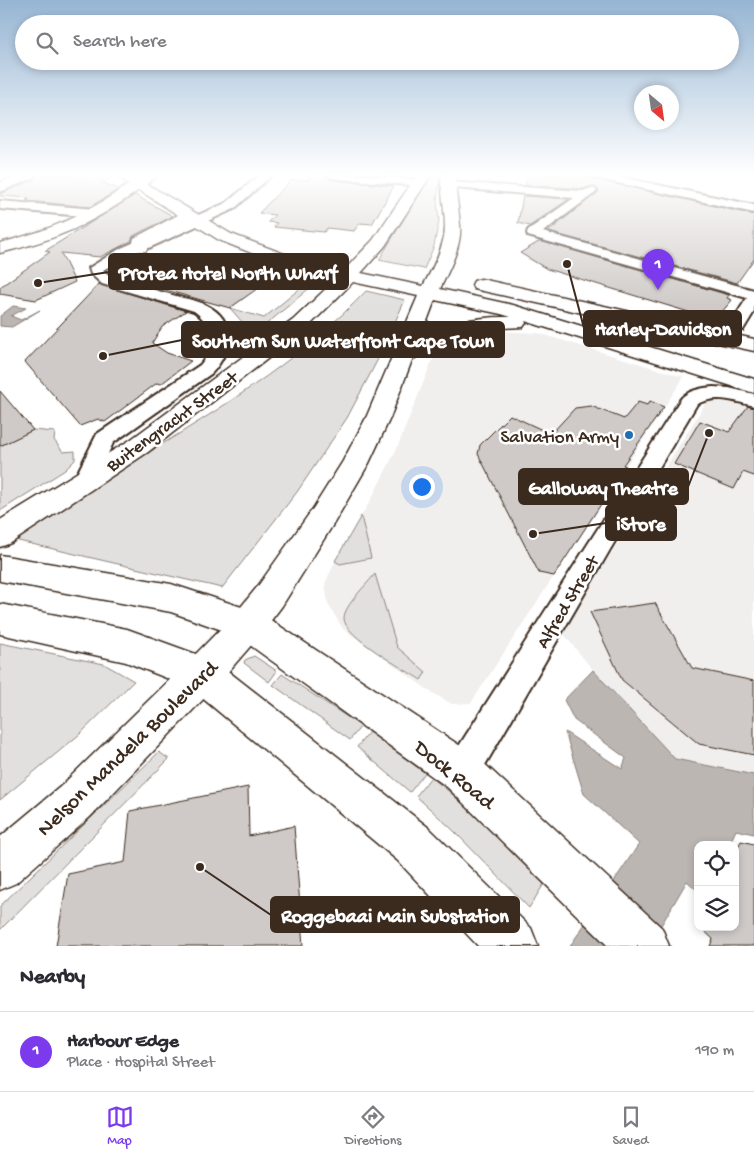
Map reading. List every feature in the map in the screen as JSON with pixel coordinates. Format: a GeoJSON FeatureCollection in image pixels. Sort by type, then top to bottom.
{"type":"FeatureCollection","features":[{"type":"Feature","properties":{"kind":"main road"},"geometry":{"type":"LineString","coordinates":[[0,248],[62,229],[82,219]]}},
{"type":"Feature","properties":{"kind":"main road"},"geometry":{"type":"LineString","coordinates":[[137,250],[140,241],[182,220],[202,219]]}},
{"type":"Feature","properties":{"kind":"main road"},"geometry":{"type":"LineString","coordinates":[[205,219],[225,237],[276,257],[313,268],[352,265],[388,267]]}},
{"type":"Feature","properties":{"kind":"main road"},"geometry":{"type":"LineString","coordinates":[[206,219],[273,238]]}},
{"type":"Feature","properties":{"kind":"main road","name":"Buitengracht Street"},"geometry":{"type":"LineString","coordinates":[[0,535],[139,446],[300,324],[352,265],[379,243],[395,219]]}},
{"type":"Feature","properties":{"kind":"main road"},"geometry":{"type":"LineString","coordinates":[[248,624],[270,596],[324,515],[355,463],[378,418],[430,281],[453,228],[452,219]]}},
{"type":"Feature","properties":{"kind":"main road"},"geometry":{"type":"LineString","coordinates":[[352,265],[430,281],[609,312],[754,345]]}},
{"type":"Feature","properties":{"kind":"main road"},"geometry":{"type":"LineString","coordinates":[[430,281],[506,309],[590,334],[751,390]]}},
{"type":"Feature","properties":{"kind":"main road"},"geometry":{"type":"LineString","coordinates":[[403,356],[443,332],[476,324],[521,324],[590,334]]}},
{"type":"Feature","properties":{"kind":"main road","name":"Dock Road"},"geometry":{"type":"LineString","coordinates":[[0,568],[171,598],[248,624],[462,772],[644,946]]}},
{"type":"Feature","properties":{"kind":"main road"},"geometry":{"type":"LineString","coordinates":[[0,619],[126,646],[202,674],[413,844],[513,946]]}},
{"type":"Feature","properties":{"kind":"main road","name":"Nelson Mandela Boulevard"},"geometry":{"type":"LineString","coordinates":[[0,867],[75,802],[202,674],[248,624]]}},
{"type":"Feature","properties":{"kind":"street"},"geometry":{"type":"LineString","coordinates":[[84,482],[104,439],[206,369],[214,361],[220,331],[215,320],[200,308],[108,281],[98,273],[96,268],[177,234],[205,219]]}},
{"type":"Feature","properties":{"kind":"street"},"geometry":{"type":"LineString","coordinates":[[552,219],[533,233],[754,295]]}},
{"type":"Feature","properties":{"kind":"street"},"geometry":{"type":"LineString","coordinates":[[738,326],[754,299]]}},
{"type":"Feature","properties":{"kind":"street","name":"Alfred Street"},"geometry":{"type":"LineString","coordinates":[[462,772],[690,400],[699,395],[712,392],[730,394],[751,390]]}},
{"type":"Feature","properties":{"kind":"shaded area"},"geometry":{"type":"Polygon","coordinates":[[[404,219],[439,219],[434,246],[424,269],[379,260],[404,219]]]}},
{"type":"Feature","properties":{"kind":"shaded area"},"geometry":{"type":"Polygon","coordinates":[[[309,281],[312,286],[263,327],[247,335],[243,323],[230,308],[264,318],[309,281]]]}},
{"type":"Feature","properties":{"kind":"shaded area"},"geometry":{"type":"Polygon","coordinates":[[[366,291],[405,300],[378,359],[347,418],[297,492],[222,588],[10,539],[241,394],[294,356],[343,314],[366,291]]]}},
{"type":"Feature","properties":{"kind":"shaded area"},"geometry":{"type":"Polygon","coordinates":[[[13,306],[26,308],[11,316],[21,320],[40,310],[12,327],[0,326],[0,316],[13,306]]]}},
{"type":"Feature","properties":{"kind":"shaded area"},"geometry":{"type":"Polygon","coordinates":[[[494,331],[538,333],[684,377],[471,703],[452,704],[431,692],[343,629],[328,604],[325,584],[335,561],[373,496],[397,448],[432,361],[442,347],[452,339],[466,334],[494,331]]]}},
{"type":"Feature","properties":{"kind":"shaded area"},"geometry":{"type":"Polygon","coordinates":[[[718,397],[754,404],[754,775],[675,759],[593,670],[562,632],[705,404],[718,397]]]}},
{"type":"Feature","properties":{"kind":"shaded area"},"geometry":{"type":"Polygon","coordinates":[[[33,430],[55,432],[54,440],[63,452],[75,451],[75,460],[65,470],[0,511],[0,446],[33,430]]]}},
{"type":"Feature","properties":{"kind":"shaded area"},"geometry":{"type":"Polygon","coordinates":[[[361,516],[371,558],[340,564],[335,561],[361,516]]]}},
{"type":"Feature","properties":{"kind":"shaded area"},"geometry":{"type":"Polygon","coordinates":[[[375,574],[397,647],[426,672],[421,680],[364,643],[346,625],[344,618],[348,607],[375,574]]]}},
{"type":"Feature","properties":{"kind":"shaded area"},"geometry":{"type":"Polygon","coordinates":[[[0,643],[104,664],[134,681],[80,734],[0,800],[0,643]]]}},
{"type":"Feature","properties":{"kind":"shaded area"},"geometry":{"type":"Polygon","coordinates":[[[254,656],[277,671],[269,682],[244,663],[245,660],[254,656]]]}},
{"type":"Feature","properties":{"kind":"shaded area"},"geometry":{"type":"Polygon","coordinates":[[[593,670],[675,759],[754,775],[754,834],[736,830],[731,841],[694,841],[694,887],[687,881],[649,946],[570,946],[639,844],[584,794],[565,732],[622,769],[626,758],[574,720],[564,700],[593,670]]]}},
{"type":"Feature","properties":{"kind":"shaded area"},"geometry":{"type":"Polygon","coordinates":[[[282,674],[361,726],[350,740],[273,685],[282,674]]]}},
{"type":"Feature","properties":{"kind":"shaded area"},"geometry":{"type":"Polygon","coordinates":[[[369,732],[425,773],[410,792],[357,747],[369,732]]]}},
{"type":"Feature","properties":{"kind":"shaded area"},"geometry":{"type":"Polygon","coordinates":[[[159,752],[169,759],[0,930],[0,906],[159,752]]]}},
{"type":"Feature","properties":{"kind":"shaded area"},"geometry":{"type":"Polygon","coordinates":[[[431,777],[471,809],[547,879],[529,908],[454,831],[416,796],[431,777]]]}},
{"type":"Feature","properties":{"kind":"building"},"geometry":{"type":"Polygon","coordinates":[[[96,219],[167,219],[133,236],[131,241],[100,257],[61,253],[75,282],[36,300],[0,294],[0,287],[50,252],[45,251],[96,219]]]}},
{"type":"Feature","properties":{"kind":"building"},"geometry":{"type":"Polygon","coordinates":[[[271,219],[375,219],[372,224],[360,223],[354,231],[327,228],[324,232],[274,227],[277,223],[268,222],[271,219]]]}},
{"type":"Feature","properties":{"kind":"building"},"geometry":{"type":"Polygon","coordinates":[[[519,219],[540,219],[530,226],[518,223],[519,219]]]}},
{"type":"Feature","properties":{"kind":"building"},"geometry":{"type":"Polygon","coordinates":[[[564,219],[754,219],[754,259],[737,283],[548,232],[564,219]]]}},
{"type":"Feature","properties":{"kind":"building"},"geometry":{"type":"Polygon","coordinates":[[[540,241],[729,295],[727,298],[732,300],[715,320],[547,269],[520,253],[540,241]]]}},
{"type":"Feature","properties":{"kind":"building"},"geometry":{"type":"Polygon","coordinates":[[[147,256],[261,286],[230,308],[112,275],[147,256]]]}},
{"type":"Feature","properties":{"kind":"building"},"geometry":{"type":"Polygon","coordinates":[[[99,284],[186,311],[162,327],[152,343],[167,353],[191,361],[161,384],[157,383],[105,422],[98,419],[80,426],[25,362],[99,284]]]}},
{"type":"Feature","properties":{"kind":"building"},"geometry":{"type":"Polygon","coordinates":[[[0,391],[33,430],[0,446],[0,391]]]}},
{"type":"Feature","properties":{"kind":"building"},"geometry":{"type":"Polygon","coordinates":[[[650,401],[664,407],[623,465],[626,466],[554,576],[539,573],[478,454],[480,445],[510,415],[551,434],[575,408],[591,406],[624,419],[638,402],[647,405],[650,401]]]}},
{"type":"Feature","properties":{"kind":"building"},"geometry":{"type":"Polygon","coordinates":[[[748,406],[754,408],[754,476],[743,472],[734,489],[674,464],[700,421],[729,432],[748,406]]]}},
{"type":"Feature","properties":{"kind":"building"},"geometry":{"type":"Polygon","coordinates":[[[655,603],[692,668],[754,681],[754,755],[699,744],[622,680],[590,612],[655,603]]]}},
{"type":"Feature","properties":{"kind":"building"},"geometry":{"type":"Polygon","coordinates":[[[248,787],[249,836],[294,826],[303,946],[56,946],[68,874],[125,862],[130,811],[248,787]]]}},
{"type":"Feature","properties":{"kind":"building"},"geometry":{"type":"Polygon","coordinates":[[[741,841],[754,844],[754,946],[710,946],[713,939],[704,931],[739,931],[739,845],[741,841]]]}},
{"type":"Feature","properties":{"kind":"place","name":"Harley-Davidson"},"geometry":{"type":"Point","coordinates":[567,264]}},
{"type":"Feature","properties":{"kind":"place","name":"Protea Hotel North Wharf"},"geometry":{"type":"Point","coordinates":[38,283]}},
{"type":"Feature","properties":{"kind":"place","name":"Harbour Edge"},"geometry":{"type":"Point","coordinates":[658,290]}},
{"type":"Feature","properties":{"kind":"place","name":"Southern Sun Waterfront Cape Town"},"geometry":{"type":"Point","coordinates":[103,356]}},
{"type":"Feature","properties":{"kind":"place","name":"Galloway Theatre"},"geometry":{"type":"Point","coordinates":[709,433]}},
{"type":"Feature","properties":{"kind":"place","name":"Salvation Army"},"geometry":{"type":"Point","coordinates":[629,435]}},
{"type":"Feature","properties":{"kind":"place","name":"iStore"},"geometry":{"type":"Point","coordinates":[533,534]}},
{"type":"Feature","properties":{"kind":"place","name":"Roggebaai Main Substation"},"geometry":{"type":"Point","coordinates":[200,867]}}]}
